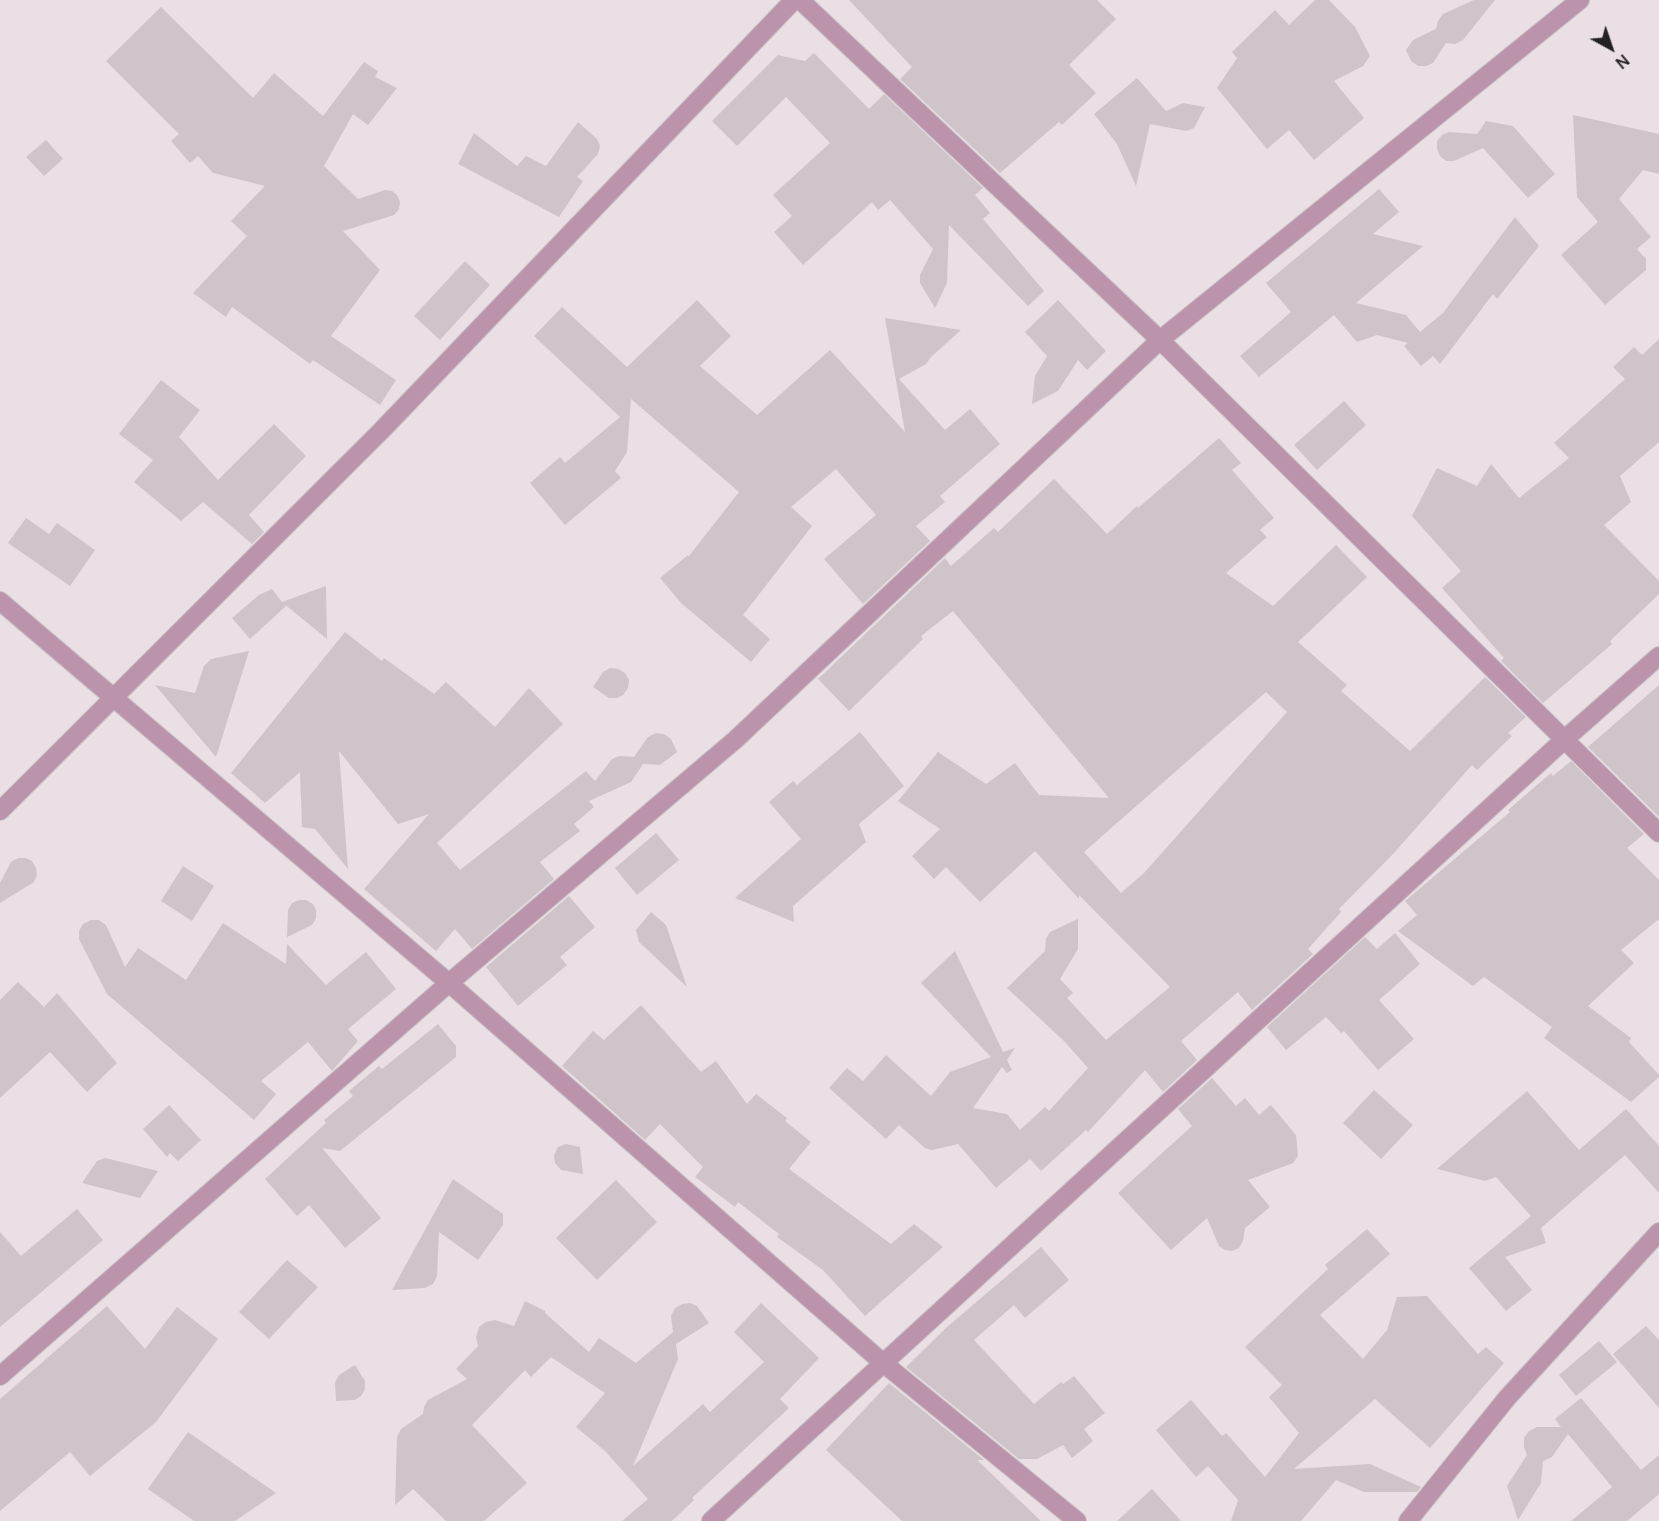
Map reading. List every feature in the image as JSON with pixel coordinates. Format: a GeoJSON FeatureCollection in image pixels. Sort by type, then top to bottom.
{"type":"FeatureCollection","features":[{"type":"Feature","properties":{"kind":"street"},"geometry":{"type":"LineString","coordinates":[[0,811],[381,432],[794,0]]}},
{"type":"Feature","properties":{"kind":"street"},"geometry":{"type":"LineString","coordinates":[[800,0],[1160,340],[1659,833]]}},
{"type":"Feature","properties":{"kind":"street"},"geometry":{"type":"LineString","coordinates":[[0,1376],[449,983],[735,740],[1160,340],[1580,0]]}},
{"type":"Feature","properties":{"kind":"street"},"geometry":{"type":"LineString","coordinates":[[0,601],[449,983],[882,1362],[1077,1521]]}},
{"type":"Feature","properties":{"kind":"street"},"geometry":{"type":"LineString","coordinates":[[711,1521],[882,1362],[1659,656]]}},
{"type":"Feature","properties":{"kind":"street"},"geometry":{"type":"LineString","coordinates":[[1408,1521],[1507,1398],[1659,1232]]}},
{"type":"Feature","properties":{"kind":"building"},"geometry":{"type":"Polygon","coordinates":[[[849,0],[1097,0],[1116,19],[1069,65],[1096,93],[1062,125],[1059,122],[1000,173],[900,79],[912,67],[849,0]]]}},
{"type":"Feature","properties":{"kind":"building"},"geometry":{"type":"Polygon","coordinates":[[[1315,0],[1329,0],[1355,27],[1370,56],[1363,66],[1334,81],[1364,118],[1314,160],[1289,130],[1267,149],[1217,88],[1237,58],[1232,52],[1275,10],[1289,25],[1315,0]]]}},
{"type":"Feature","properties":{"kind":"building"},"geometry":{"type":"Polygon","coordinates":[[[1474,0],[1495,0],[1463,40],[1455,44],[1446,43],[1433,63],[1426,66],[1418,66],[1411,61],[1406,50],[1413,40],[1436,29],[1443,14],[1474,0]]]}},
{"type":"Feature","properties":{"kind":"building"},"geometry":{"type":"Polygon","coordinates":[[[161,7],[253,98],[274,73],[323,116],[364,62],[378,71],[375,77],[397,88],[368,125],[353,114],[324,166],[358,199],[385,190],[397,195],[400,202],[399,209],[394,215],[343,231],[380,270],[331,336],[396,380],[380,405],[313,360],[310,364],[232,307],[226,317],[193,293],[247,236],[231,221],[265,186],[213,173],[198,156],[190,163],[171,141],[179,134],[106,61],[161,7]]]}},
{"type":"Feature","properties":{"kind":"building"},"geometry":{"type":"Polygon","coordinates":[[[814,53],[869,109],[884,94],[983,188],[975,195],[990,213],[983,219],[1044,291],[1028,306],[949,225],[947,283],[935,308],[920,283],[920,275],[933,249],[890,200],[878,210],[872,202],[803,265],[774,232],[792,216],[773,195],[830,143],[786,97],[737,146],[712,121],[778,55],[805,61],[814,53]]]}},
{"type":"Feature","properties":{"kind":"building"},"geometry":{"type":"Polygon","coordinates":[[[1137,78],[1166,111],[1183,103],[1205,107],[1194,128],[1186,131],[1150,124],[1136,186],[1117,144],[1094,114],[1137,78]]]}},
{"type":"Feature","properties":{"kind":"building"},"geometry":{"type":"Polygon","coordinates":[[[1573,115],[1659,134],[1659,174],[1643,170],[1619,199],[1651,237],[1637,249],[1646,259],[1646,270],[1605,305],[1561,255],[1598,222],[1577,197],[1573,115]]]}},
{"type":"Feature","properties":{"kind":"building"},"geometry":{"type":"Polygon","coordinates":[[[1486,121],[1513,126],[1555,174],[1528,198],[1483,148],[1454,161],[1446,161],[1440,156],[1437,141],[1442,135],[1449,132],[1477,134],[1486,121]]]}},
{"type":"Feature","properties":{"kind":"building"},"geometry":{"type":"Polygon","coordinates":[[[578,122],[597,139],[600,146],[598,154],[577,177],[583,181],[559,217],[458,164],[474,133],[517,166],[526,156],[546,166],[578,122]]]}},
{"type":"Feature","properties":{"kind":"building"},"geometry":{"type":"Polygon","coordinates":[[[46,140],[63,159],[44,176],[26,157],[46,140]]]}},
{"type":"Feature","properties":{"kind":"building"},"geometry":{"type":"Polygon","coordinates":[[[1379,189],[1399,212],[1373,234],[1423,246],[1356,303],[1406,315],[1420,332],[1443,313],[1515,217],[1539,246],[1497,299],[1493,294],[1440,364],[1433,356],[1421,366],[1404,346],[1408,343],[1377,335],[1357,342],[1334,315],[1259,377],[1240,356],[1291,312],[1266,283],[1379,189]]]}},
{"type":"Feature","properties":{"kind":"building"},"geometry":{"type":"Polygon","coordinates":[[[465,261],[490,285],[440,340],[414,316],[465,261]]]}},
{"type":"Feature","properties":{"kind":"building"},"geometry":{"type":"Polygon","coordinates":[[[697,300],[731,336],[700,366],[757,415],[830,350],[905,432],[885,318],[961,330],[926,364],[899,379],[945,430],[970,409],[1000,444],[940,496],[945,502],[916,526],[930,541],[863,604],[824,559],[876,515],[836,469],[791,507],[812,526],[743,615],[770,639],[751,662],[681,603],[660,578],[689,556],[739,492],[631,399],[627,452],[615,471],[621,478],[565,525],[530,483],[560,457],[565,463],[620,417],[534,336],[562,307],[627,367],[697,300]]]}},
{"type":"Feature","properties":{"kind":"building"},"geometry":{"type":"Polygon","coordinates":[[[1058,300],[1106,351],[1087,370],[1078,360],[1058,391],[1032,404],[1035,376],[1047,356],[1025,332],[1058,300]]]}},
{"type":"Feature","properties":{"kind":"building"},"geometry":{"type":"Polygon","coordinates":[[[1659,339],[1659,442],[1620,476],[1631,502],[1604,525],[1659,581],[1659,594],[1610,641],[1612,644],[1543,703],[1501,661],[1504,658],[1442,588],[1461,571],[1412,516],[1437,468],[1477,486],[1491,464],[1519,498],[1569,458],[1554,443],[1625,379],[1613,367],[1634,347],[1642,355],[1659,339]]]}},
{"type":"Feature","properties":{"kind":"building"},"geometry":{"type":"Polygon","coordinates":[[[161,380],[200,410],[179,437],[218,480],[274,424],[306,456],[249,515],[264,532],[252,544],[203,502],[181,521],[134,482],[153,460],[119,434],[161,380]]]}},
{"type":"Feature","properties":{"kind":"building"},"geometry":{"type":"Polygon","coordinates":[[[1344,401],[1366,425],[1317,470],[1294,445],[1344,401]]]}},
{"type":"Feature","properties":{"kind":"building"},"geometry":{"type":"Polygon","coordinates":[[[1219,438],[1241,463],[1232,470],[1274,518],[1260,530],[1267,537],[1226,573],[1273,606],[1336,545],[1367,577],[1298,642],[1347,685],[1341,691],[1410,751],[1485,677],[1526,717],[1508,733],[1512,736],[1477,770],[1472,765],[1393,854],[1339,909],[1341,912],[1308,949],[1313,954],[1252,1010],[1238,992],[1181,1041],[1197,1060],[1163,1092],[1145,1070],[1088,1132],[1086,1130],[1041,1171],[1030,1159],[996,1188],[958,1144],[932,1150],[925,1148],[899,1125],[886,1139],[829,1088],[847,1068],[863,1081],[886,1055],[931,1096],[950,1072],[991,1057],[921,983],[955,951],[1003,1052],[1015,1048],[1007,1060],[1012,1070],[1007,1073],[1002,1067],[973,1108],[1007,1114],[1020,1130],[1045,1107],[1049,1111],[1088,1068],[1064,1041],[1007,988],[1045,951],[1046,939],[1050,932],[1078,919],[1078,949],[1060,979],[1073,993],[1067,998],[1106,1040],[1170,987],[1079,895],[1079,899],[1035,851],[980,902],[946,867],[934,879],[912,856],[940,829],[898,801],[938,752],[986,784],[1015,763],[1039,795],[1109,798],[953,611],[921,636],[923,639],[849,711],[818,679],[945,558],[951,566],[994,528],[998,532],[1054,479],[1107,534],[1137,506],[1138,508],[1219,438]],[[1266,692],[1084,852],[1121,893],[1144,873],[1287,712],[1266,692]]]}},
{"type":"Feature","properties":{"kind":"building"},"geometry":{"type":"Polygon","coordinates":[[[26,518],[49,534],[57,523],[95,550],[70,586],[8,543],[26,518]]]}},
{"type":"Feature","properties":{"kind":"building"},"geometry":{"type":"Polygon","coordinates":[[[326,586],[327,639],[283,603],[286,606],[250,639],[232,618],[259,595],[272,589],[282,602],[326,586]]]}},
{"type":"Feature","properties":{"kind":"building"},"geometry":{"type":"Polygon","coordinates":[[[345,632],[382,661],[384,658],[434,694],[446,682],[495,727],[529,688],[563,724],[437,843],[460,870],[586,771],[595,781],[612,759],[619,756],[634,757],[648,737],[656,733],[664,734],[671,739],[677,752],[660,765],[643,764],[631,782],[589,801],[594,807],[574,824],[580,831],[540,862],[554,879],[472,949],[455,929],[436,951],[364,889],[429,814],[398,824],[339,751],[348,869],[315,829],[302,827],[300,772],[265,803],[231,773],[345,632]]]}},
{"type":"Feature","properties":{"kind":"building"},"geometry":{"type":"Polygon","coordinates":[[[249,651],[216,757],[155,685],[195,693],[204,666],[211,659],[249,651]]]}},
{"type":"Feature","properties":{"kind":"building"},"geometry":{"type":"Polygon","coordinates":[[[610,668],[625,673],[629,680],[628,688],[623,695],[617,698],[609,698],[593,687],[603,672],[610,668]]]}},
{"type":"Feature","properties":{"kind":"building"},"geometry":{"type":"Polygon","coordinates":[[[1659,685],[1659,817],[1588,747],[1659,685]]]}},
{"type":"Feature","properties":{"kind":"building"},"geometry":{"type":"Polygon","coordinates":[[[860,732],[904,786],[859,824],[866,842],[793,906],[794,922],[735,898],[801,839],[769,802],[793,781],[797,785],[860,732]]]}},
{"type":"Feature","properties":{"kind":"building"},"geometry":{"type":"Polygon","coordinates":[[[1571,761],[1644,834],[1627,848],[1659,880],[1659,919],[1621,950],[1634,963],[1588,1006],[1631,1038],[1629,1042],[1659,1075],[1631,1102],[1544,1038],[1552,1027],[1484,977],[1473,986],[1398,931],[1417,915],[1405,901],[1510,812],[1508,810],[1551,773],[1553,776],[1571,761]]]}},
{"type":"Feature","properties":{"kind":"building"},"geometry":{"type":"Polygon","coordinates":[[[656,833],[679,860],[637,895],[615,868],[656,833]]]}},
{"type":"Feature","properties":{"kind":"building"},"geometry":{"type":"Polygon","coordinates":[[[18,858],[32,861],[37,875],[34,882],[0,903],[0,883],[11,862],[18,858]]]}},
{"type":"Feature","properties":{"kind":"building"},"geometry":{"type":"Polygon","coordinates":[[[183,866],[214,886],[192,921],[161,901],[183,866]]]}},
{"type":"Feature","properties":{"kind":"building"},"geometry":{"type":"Polygon","coordinates":[[[569,896],[595,927],[560,957],[567,965],[518,1006],[486,967],[569,896]]]}},
{"type":"Feature","properties":{"kind":"building"},"geometry":{"type":"Polygon","coordinates":[[[306,900],[313,904],[316,918],[312,925],[287,937],[288,910],[292,903],[306,900]]]}},
{"type":"Feature","properties":{"kind":"building"},"geometry":{"type":"Polygon","coordinates":[[[651,912],[666,925],[687,987],[639,942],[636,930],[651,912]]]}},
{"type":"Feature","properties":{"kind":"building"},"geometry":{"type":"Polygon","coordinates":[[[91,920],[99,920],[106,925],[125,967],[138,948],[186,980],[223,923],[286,964],[287,944],[326,985],[366,952],[396,989],[348,1029],[358,1041],[332,1071],[308,1042],[261,1081],[276,1094],[254,1120],[107,994],[79,939],[79,931],[83,924],[91,920]]]}},
{"type":"Feature","properties":{"kind":"building"},"geometry":{"type":"Polygon","coordinates":[[[1395,933],[1420,964],[1379,1000],[1414,1039],[1378,1070],[1344,1031],[1341,1033],[1326,1017],[1286,1050],[1267,1027],[1365,937],[1377,949],[1395,933]]]}},
{"type":"Feature","properties":{"kind":"building"},"geometry":{"type":"Polygon","coordinates":[[[18,982],[44,1007],[57,993],[117,1063],[87,1092],[50,1052],[0,1098],[0,1000],[18,982]]]}},
{"type":"Feature","properties":{"kind":"building"},"geometry":{"type":"Polygon","coordinates":[[[641,1005],[701,1072],[716,1061],[747,1104],[756,1094],[787,1118],[785,1121],[811,1142],[789,1169],[891,1244],[914,1224],[943,1247],[865,1316],[823,1270],[777,1237],[779,1234],[738,1202],[735,1207],[695,1177],[703,1167],[660,1124],[645,1140],[562,1066],[593,1031],[604,1040],[641,1005]]]}},
{"type":"Feature","properties":{"kind":"building"},"geometry":{"type":"Polygon","coordinates":[[[438,1024],[456,1046],[456,1057],[340,1151],[322,1148],[381,1218],[345,1248],[309,1205],[297,1216],[265,1179],[326,1123],[324,1120],[353,1096],[349,1091],[379,1066],[382,1069],[438,1024]]]}},
{"type":"Feature","properties":{"kind":"building"},"geometry":{"type":"Polygon","coordinates":[[[1212,1078],[1236,1106],[1245,1098],[1259,1115],[1271,1105],[1296,1135],[1298,1156],[1293,1163],[1248,1180],[1270,1207],[1245,1228],[1243,1241],[1239,1248],[1232,1251],[1219,1246],[1207,1218],[1171,1250],[1118,1193],[1192,1126],[1178,1109],[1212,1078]]]}},
{"type":"Feature","properties":{"kind":"building"},"geometry":{"type":"Polygon","coordinates":[[[1374,1090],[1413,1125],[1381,1159],[1343,1123],[1374,1090]]]}},
{"type":"Feature","properties":{"kind":"building"},"geometry":{"type":"Polygon","coordinates":[[[1527,1091],[1579,1150],[1626,1109],[1659,1146],[1659,1193],[1625,1155],[1541,1228],[1546,1243],[1505,1257],[1532,1290],[1506,1311],[1469,1268],[1531,1216],[1496,1177],[1485,1181],[1437,1169],[1527,1091]]]}},
{"type":"Feature","properties":{"kind":"building"},"geometry":{"type":"Polygon","coordinates":[[[169,1105],[201,1140],[178,1161],[170,1153],[167,1157],[143,1129],[169,1105]]]}},
{"type":"Feature","properties":{"kind":"building"},"geometry":{"type":"Polygon","coordinates":[[[566,1144],[580,1147],[583,1174],[561,1170],[555,1163],[554,1155],[558,1147],[566,1144]]]}},
{"type":"Feature","properties":{"kind":"building"},"geometry":{"type":"Polygon","coordinates":[[[105,1158],[158,1171],[140,1198],[82,1183],[97,1161],[105,1158]]]}},
{"type":"Feature","properties":{"kind":"building"},"geometry":{"type":"Polygon","coordinates":[[[453,1179],[503,1214],[503,1225],[478,1260],[439,1232],[437,1276],[433,1284],[425,1288],[392,1290],[453,1179]]]}},
{"type":"Feature","properties":{"kind":"building"},"geometry":{"type":"Polygon","coordinates":[[[616,1180],[657,1222],[597,1280],[556,1238],[616,1180]]]}},
{"type":"Feature","properties":{"kind":"building"},"geometry":{"type":"Polygon","coordinates":[[[77,1209],[103,1240],[0,1327],[0,1232],[21,1256],[77,1209]]]}},
{"type":"Feature","properties":{"kind":"building"},"geometry":{"type":"Polygon","coordinates":[[[1367,1229],[1390,1254],[1320,1315],[1363,1359],[1387,1330],[1397,1297],[1427,1296],[1478,1354],[1486,1347],[1504,1363],[1430,1448],[1375,1399],[1294,1469],[1370,1464],[1421,1487],[1417,1492],[1364,1492],[1336,1480],[1301,1521],[1231,1521],[1238,1500],[1208,1466],[1196,1477],[1156,1430],[1191,1400],[1222,1436],[1226,1433],[1265,1477],[1299,1433],[1269,1397],[1282,1385],[1245,1347],[1328,1269],[1325,1265],[1367,1229]]]}},
{"type":"Feature","properties":{"kind":"building"},"geometry":{"type":"Polygon","coordinates":[[[1041,1247],[1069,1280],[1025,1318],[1014,1305],[974,1340],[1034,1404],[1061,1382],[1063,1384],[1074,1376],[1105,1413],[1084,1429],[1093,1441],[1072,1458],[1063,1445],[1037,1459],[1019,1459],[906,1367],[947,1327],[1041,1247]]]}},
{"type":"Feature","properties":{"kind":"building"},"geometry":{"type":"Polygon","coordinates":[[[287,1260],[318,1287],[269,1339],[239,1312],[287,1260]]]}},
{"type":"Feature","properties":{"kind":"building"},"geometry":{"type":"Polygon","coordinates":[[[525,1301],[545,1311],[589,1352],[599,1338],[636,1363],[673,1332],[671,1316],[675,1308],[682,1304],[690,1303],[697,1306],[709,1323],[676,1344],[678,1359],[633,1466],[703,1404],[710,1412],[764,1362],[734,1332],[761,1303],[819,1358],[780,1399],[789,1408],[692,1498],[694,1500],[672,1521],[622,1521],[648,1499],[605,1451],[576,1427],[605,1393],[551,1357],[531,1377],[525,1370],[472,1425],[527,1483],[484,1521],[446,1521],[413,1489],[395,1505],[397,1437],[401,1429],[423,1414],[428,1400],[467,1379],[456,1369],[478,1346],[476,1337],[479,1327],[495,1320],[514,1326],[525,1301]]]}},
{"type":"Feature","properties":{"kind":"building"},"geometry":{"type":"Polygon","coordinates":[[[107,1306],[145,1349],[177,1307],[218,1339],[156,1422],[90,1476],[70,1452],[0,1511],[0,1399],[107,1306]]]}},
{"type":"Feature","properties":{"kind":"building"},"geometry":{"type":"Polygon","coordinates":[[[1646,1326],[1659,1340],[1659,1408],[1613,1354],[1646,1326]]]}},
{"type":"Feature","properties":{"kind":"building"},"geometry":{"type":"Polygon","coordinates":[[[1599,1341],[1617,1362],[1576,1396],[1559,1375],[1599,1341]]]}},
{"type":"Feature","properties":{"kind":"building"},"geometry":{"type":"Polygon","coordinates":[[[355,1365],[365,1381],[365,1389],[355,1400],[336,1401],[335,1382],[339,1375],[355,1365]]]}},
{"type":"Feature","properties":{"kind":"building"},"geometry":{"type":"Polygon","coordinates":[[[889,1383],[984,1460],[977,1460],[1041,1521],[902,1521],[826,1450],[889,1383]]]}},
{"type":"Feature","properties":{"kind":"building"},"geometry":{"type":"Polygon","coordinates":[[[1581,1398],[1641,1470],[1659,1455],[1659,1494],[1627,1521],[1571,1521],[1612,1487],[1568,1434],[1552,1457],[1543,1461],[1541,1483],[1518,1520],[1507,1486],[1527,1455],[1524,1438],[1529,1431],[1537,1427],[1561,1427],[1555,1419],[1581,1398]]]}},
{"type":"Feature","properties":{"kind":"building"},"geometry":{"type":"Polygon","coordinates":[[[188,1432],[276,1493],[235,1521],[194,1521],[148,1489],[188,1432]]]}},
{"type":"Feature","properties":{"kind":"building"},"geometry":{"type":"Polygon","coordinates":[[[1152,1489],[1181,1521],[1117,1521],[1152,1489]]]}}]}
